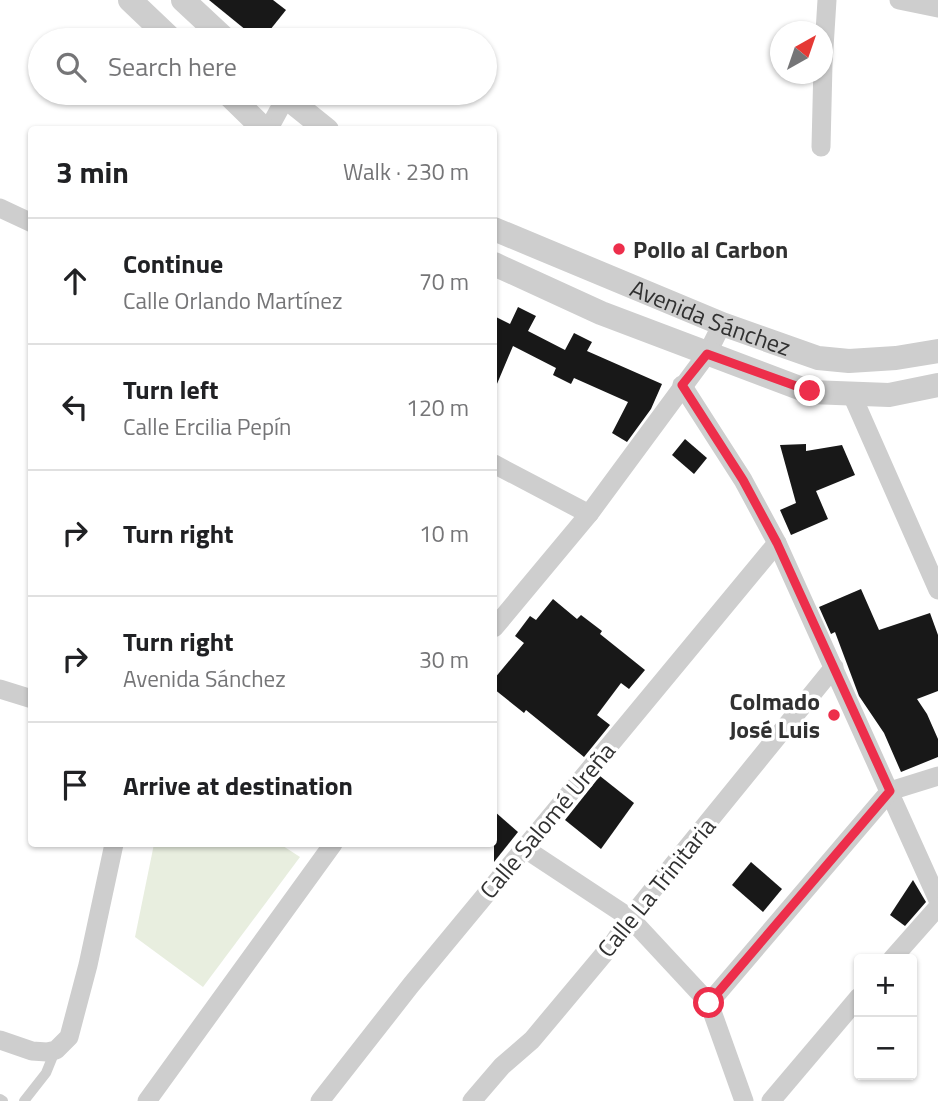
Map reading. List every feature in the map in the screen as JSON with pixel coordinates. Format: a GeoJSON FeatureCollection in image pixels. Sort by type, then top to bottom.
{"type":"FeatureCollection","features":[{"type":"Feature","properties":{"kind":"street"},"geometry":{"type":"LineString","coordinates":[[130,0],[159,28]]}},
{"type":"Feature","properties":{"kind":"street"},"geometry":{"type":"LineString","coordinates":[[183,0],[213,28]]}},
{"type":"Feature","properties":{"kind":"street"},"geometry":{"type":"LineString","coordinates":[[821,147],[827,0]]}},
{"type":"Feature","properties":{"kind":"street"},"geometry":{"type":"LineString","coordinates":[[899,0],[938,8]]}},
{"type":"Feature","properties":{"kind":"street"},"geometry":{"type":"LineString","coordinates":[[240,105],[263,126]]}},
{"type":"Feature","properties":{"kind":"street"},"geometry":{"type":"LineString","coordinates":[[269,126],[278,105]]}},
{"type":"Feature","properties":{"kind":"street"},"geometry":{"type":"LineString","coordinates":[[296,105],[322,126]]}},
{"type":"Feature","properties":{"kind":"street"},"geometry":{"type":"LineString","coordinates":[[0,208],[28,221]]}},
{"type":"Feature","properties":{"kind":"street","name":"Avenida Sánchez"},"geometry":{"type":"LineString","coordinates":[[497,230],[722,324],[818,358],[849,361],[896,358],[938,351]]}},
{"type":"Feature","properties":{"kind":"street","name":"Avenida Sánchez"},"geometry":{"type":"LineString","coordinates":[[497,265],[601,313],[810,391],[889,396],[938,385]]}},
{"type":"Feature","properties":{"kind":"street"},"geometry":{"type":"LineString","coordinates":[[497,624],[589,514],[707,354],[722,324]]}},
{"type":"Feature","properties":{"kind":"street"},"geometry":{"type":"LineString","coordinates":[[682,385],[743,480],[777,543],[938,900]]}},
{"type":"Feature","properties":{"kind":"street"},"geometry":{"type":"LineString","coordinates":[[852,395],[938,590]]}},
{"type":"Feature","properties":{"kind":"street"},"geometry":{"type":"LineString","coordinates":[[497,466],[589,514]]}},
{"type":"Feature","properties":{"kind":"street","name":"Calle Salomé Ureña"},"geometry":{"type":"LineString","coordinates":[[320,1101],[524,848],[777,543]]}},
{"type":"Feature","properties":{"kind":"street","name":"Calle La Trinitaria"},"geometry":{"type":"LineString","coordinates":[[471,1101],[502,1066],[532,1040],[614,942],[630,918],[834,667]]}},
{"type":"Feature","properties":{"kind":"street"},"geometry":{"type":"LineString","coordinates":[[0,689],[28,698]]}},
{"type":"Feature","properties":{"kind":"street"},"geometry":{"type":"LineString","coordinates":[[709,1003],[890,791],[938,776]]}},
{"type":"Feature","properties":{"kind":"street"},"geometry":{"type":"LineString","coordinates":[[0,1040],[32,1051],[47,1052],[63,1043],[88,965],[113,847]]}},
{"type":"Feature","properties":{"kind":"street"},"geometry":{"type":"LineString","coordinates":[[147,1101],[331,847]]}},
{"type":"Feature","properties":{"kind":"street"},"geometry":{"type":"LineString","coordinates":[[524,848],[630,918],[709,1003],[744,1101]]}},
{"type":"Feature","properties":{"kind":"street"},"geometry":{"type":"LineString","coordinates":[[896,954],[938,907]]}},
{"type":"Feature","properties":{"kind":"street"},"geometry":{"type":"LineString","coordinates":[[771,1101],[854,1003]]}},
{"type":"Feature","properties":{"kind":"lane"},"geometry":{"type":"LineString","coordinates":[[24,1101],[46,1073],[63,1043]]}},
{"type":"Feature","properties":{"kind":"green space"},"geometry":{"type":"Polygon","coordinates":[[[153,847],[285,847],[300,857],[203,987],[135,937],[153,847]]]}},
{"type":"Feature","properties":{"kind":"building"},"geometry":{"type":"Polygon","coordinates":[[[209,0],[273,0],[286,10],[272,28],[243,28],[209,0]]]}},
{"type":"Feature","properties":{"kind":"building"},"geometry":{"type":"Polygon","coordinates":[[[518,307],[536,316],[528,331],[565,350],[574,333],[592,342],[587,351],[662,384],[651,409],[627,442],[612,433],[628,402],[574,378],[571,384],[553,375],[556,368],[513,346],[497,384],[497,318],[510,324],[518,307]]]}},
{"type":"Feature","properties":{"kind":"building"},"geometry":{"type":"Polygon","coordinates":[[[685,439],[707,458],[694,474],[672,455],[685,439]]]}},
{"type":"Feature","properties":{"kind":"building"},"geometry":{"type":"Polygon","coordinates":[[[806,444],[806,451],[842,445],[855,475],[816,491],[828,519],[791,535],[780,510],[796,503],[780,445],[806,444]]]}},
{"type":"Feature","properties":{"kind":"building"},"geometry":{"type":"Polygon","coordinates":[[[861,589],[879,630],[930,613],[938,635],[938,691],[917,699],[938,739],[938,757],[901,772],[884,733],[859,696],[835,632],[831,634],[819,607],[861,589]]]}},
{"type":"Feature","properties":{"kind":"building"},"geometry":{"type":"Polygon","coordinates":[[[553,599],[577,619],[581,615],[602,631],[600,634],[645,670],[629,689],[621,683],[597,715],[610,725],[584,757],[526,710],[524,713],[497,691],[497,675],[524,643],[515,636],[530,616],[536,620],[553,599]]]}},
{"type":"Feature","properties":{"kind":"building"},"geometry":{"type":"Polygon","coordinates":[[[600,776],[634,803],[601,849],[565,820],[600,776]]]}},
{"type":"Feature","properties":{"kind":"building"},"geometry":{"type":"Polygon","coordinates":[[[497,814],[518,832],[494,862],[494,847],[497,847],[497,814]]]}},
{"type":"Feature","properties":{"kind":"building"},"geometry":{"type":"Polygon","coordinates":[[[751,862],[782,889],[763,912],[732,885],[751,862]]]}},
{"type":"Feature","properties":{"kind":"building"},"geometry":{"type":"Polygon","coordinates":[[[913,880],[926,902],[905,926],[890,915],[913,880]]]}},
{"type":"Feature","properties":{"kind":"place","name":"Pollo al Carbon"},"geometry":{"type":"Point","coordinates":[619,249]}},
{"type":"Feature","properties":{"kind":"place","name":"Colmado José Luis"},"geometry":{"type":"Point","coordinates":[834,715]}},
{"type":"Feature","properties":{"kind":"route"},"geometry":{"type":"LineString","coordinates":[[709,1003],[890,791],[777,543],[743,480],[682,385],[707,354],[810,391]]}}]}
